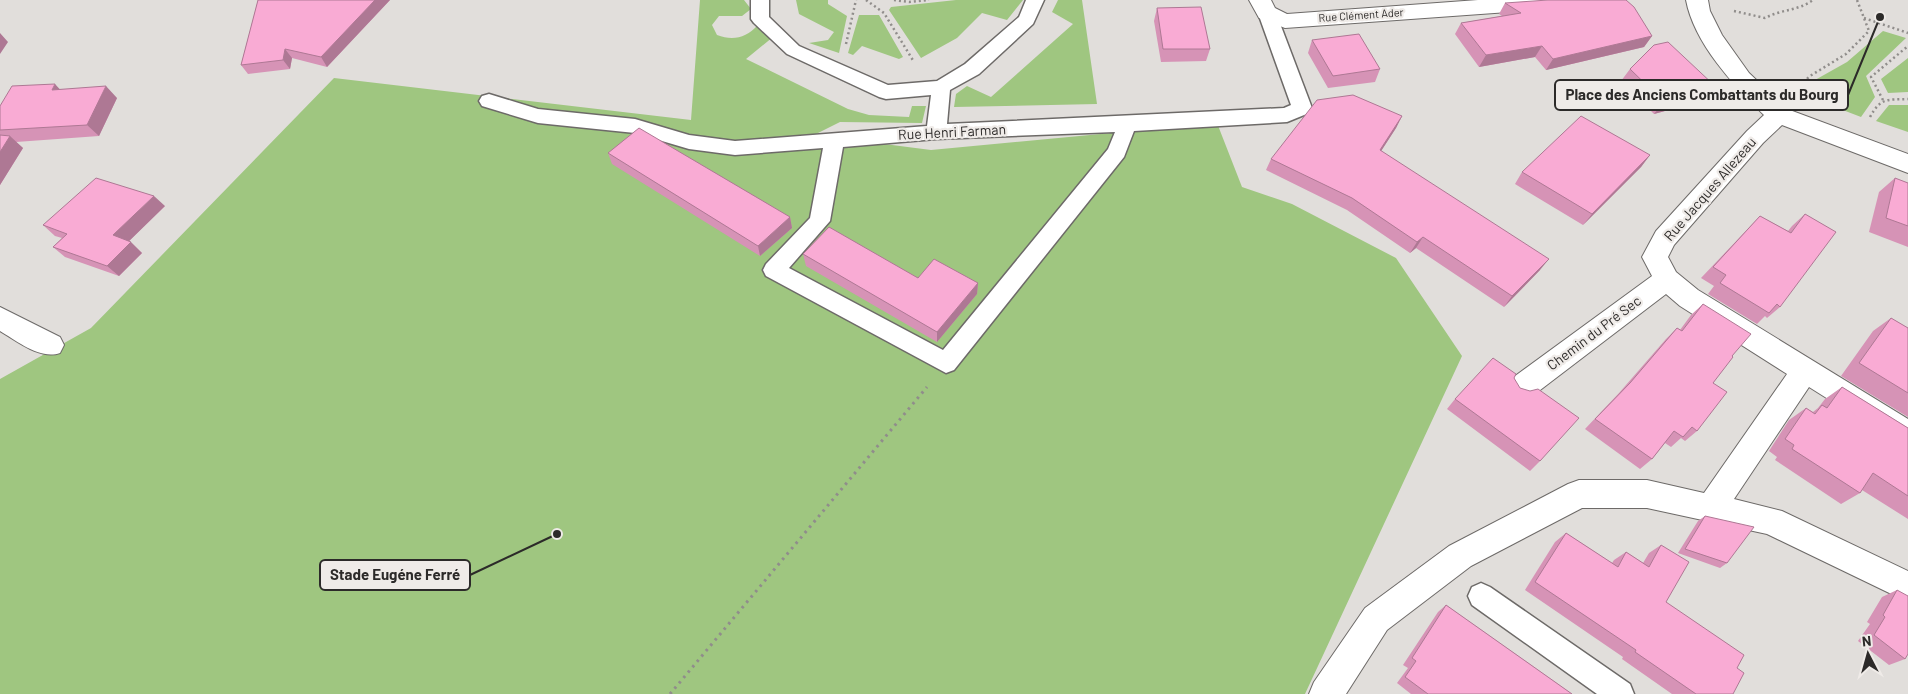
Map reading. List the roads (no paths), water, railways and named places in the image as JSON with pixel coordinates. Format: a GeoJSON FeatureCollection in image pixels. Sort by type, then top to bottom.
{"type":"FeatureCollection","features":[{"type":"Feature","properties":{"kind":"street","name":"Rue Clément Ader"},"geometry":{"type":"LineString","coordinates":[[1263,6],[1285,21],[1444,4],[1577,0]]}},
{"type":"Feature","properties":{"kind":"street"},"geometry":{"type":"LineString","coordinates":[[1696,0],[1699,11],[1712,37],[1741,79],[1784,104],[1908,164]]}},
{"type":"Feature","properties":{"kind":"street","name":"Rue Jacques Allezeau"},"geometry":{"type":"LineString","coordinates":[[1784,104],[1665,238],[1655,256],[1667,279],[1688,298],[1908,434]]}},
{"type":"Feature","properties":{"kind":"street","name":"Chemin du Pré Sec"},"geometry":{"type":"LineString","coordinates":[[1520,388],[1667,279]]}},
{"type":"Feature","properties":{"kind":"street"},"geometry":{"type":"LineString","coordinates":[[0,318],[50,345]]}},
{"type":"Feature","properties":{"kind":"street"},"geometry":{"type":"LineString","coordinates":[[1711,508],[1805,371]]}},
{"type":"Feature","properties":{"kind":"street"},"geometry":{"type":"LineString","coordinates":[[1326,694],[1376,620],[1460,556],[1579,494],[1647,494],[1771,520],[1908,587]]}},
{"type":"Feature","properties":{"kind":"lane"},"geometry":{"type":"LineString","coordinates":[[760,0],[760,19],[793,50],[886,92],[935,88],[972,69],[1028,20],[1035,0]]}},
{"type":"Feature","properties":{"kind":"lane","name":"Rue Henri Farman"},"geometry":{"type":"LineString","coordinates":[[489,101],[538,116],[635,126],[689,142],[735,148],[936,132],[1287,115],[1302,108],[1263,6]]}},
{"type":"Feature","properties":{"kind":"lane"},"geometry":{"type":"LineString","coordinates":[[935,88],[936,132]]}},
{"type":"Feature","properties":{"kind":"lane"},"geometry":{"type":"LineString","coordinates":[[834,140],[820,221],[774,270],[946,363],[1117,152],[1127,124]]}},
{"type":"Feature","properties":{"kind":"lane"},"geometry":{"type":"LineString","coordinates":[[1480,596],[1620,694]]}},
{"type":"Feature","properties":{"kind":"place","name":"Place des Anciens Combattants du Bourg"},"geometry":{"type":"Point","coordinates":[1880,17]}},
{"type":"Feature","properties":{"kind":"place","name":"Stade Eugéne Ferré"},"geometry":{"type":"Point","coordinates":[557,534]}}]}
